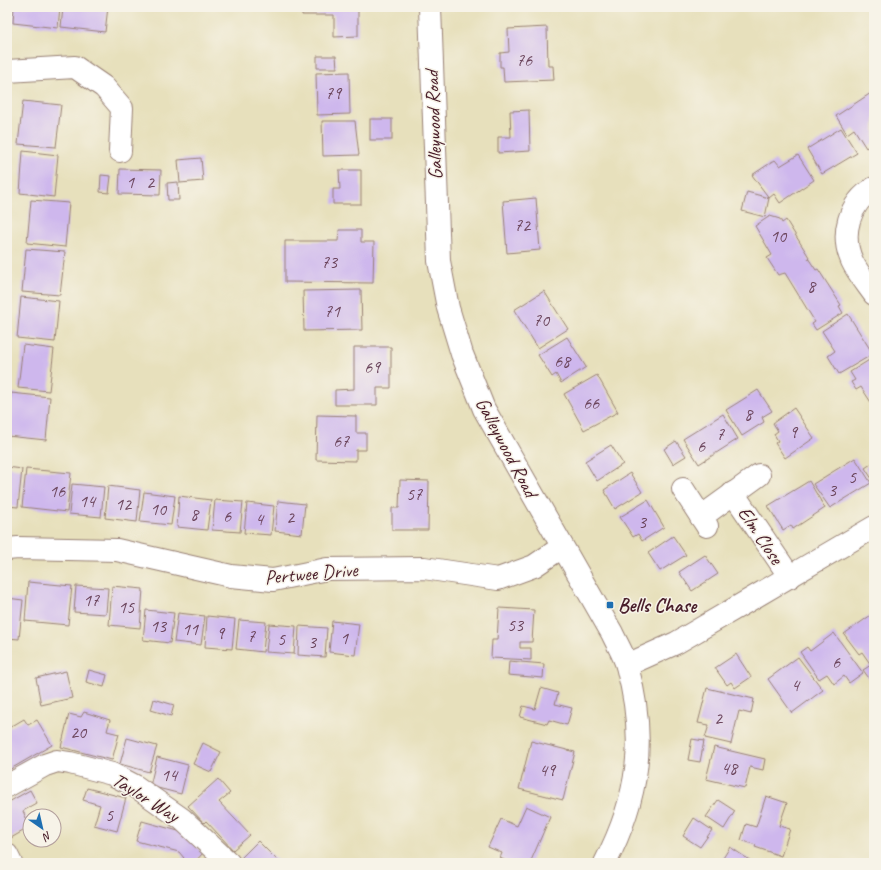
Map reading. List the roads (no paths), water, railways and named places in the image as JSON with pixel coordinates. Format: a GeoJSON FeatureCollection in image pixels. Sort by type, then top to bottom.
{"type":"FeatureCollection","features":[{"type":"Feature","properties":{"kind":"street","name":"Galleywood Road"},"geometry":{"type":"LineString","coordinates":[[430,7],[439,261],[448,308],[462,354],[484,409],[612,633],[627,665],[638,731],[638,764],[629,802],[620,830],[605,863]]}},
{"type":"Feature","properties":{"kind":"street"},"geometry":{"type":"LineString","coordinates":[[7,71],[75,67],[104,87],[122,108],[120,151]]}},
{"type":"Feature","properties":{"kind":"street"},"geometry":{"type":"LineString","coordinates":[[874,188],[864,194],[850,215],[845,236],[852,261],[874,294]]}},
{"type":"Feature","properties":{"kind":"street","name":"Elm Close"},"geometry":{"type":"LineString","coordinates":[[683,489],[704,521],[733,493],[759,475]]}},
{"type":"Feature","properties":{"kind":"street","name":"Elm Close"},"geometry":{"type":"LineString","coordinates":[[733,493],[790,577]]}},
{"type":"Feature","properties":{"kind":"street"},"geometry":{"type":"LineString","coordinates":[[627,665],[676,642],[874,527]]}},
{"type":"Feature","properties":{"kind":"street","name":"Pertwee Drive"},"geometry":{"type":"LineString","coordinates":[[7,550],[18,548],[117,550],[231,576],[273,580],[327,569],[416,568],[498,579],[534,566],[562,547]]}},
{"type":"Feature","properties":{"kind":"street","name":"Taylor Way"},"geometry":{"type":"LineString","coordinates":[[7,786],[45,764],[57,761],[70,762],[112,774],[135,786],[182,819],[229,863]]}},
{"type":"Feature","properties":{"kind":"street"},"geometry":{"type":"LineString","coordinates":[[7,855],[12,863]]}},
{"type":"Feature","properties":{"kind":"place","name":"Bells Chase"},"geometry":{"type":"Point","coordinates":[610,605]}}]}
